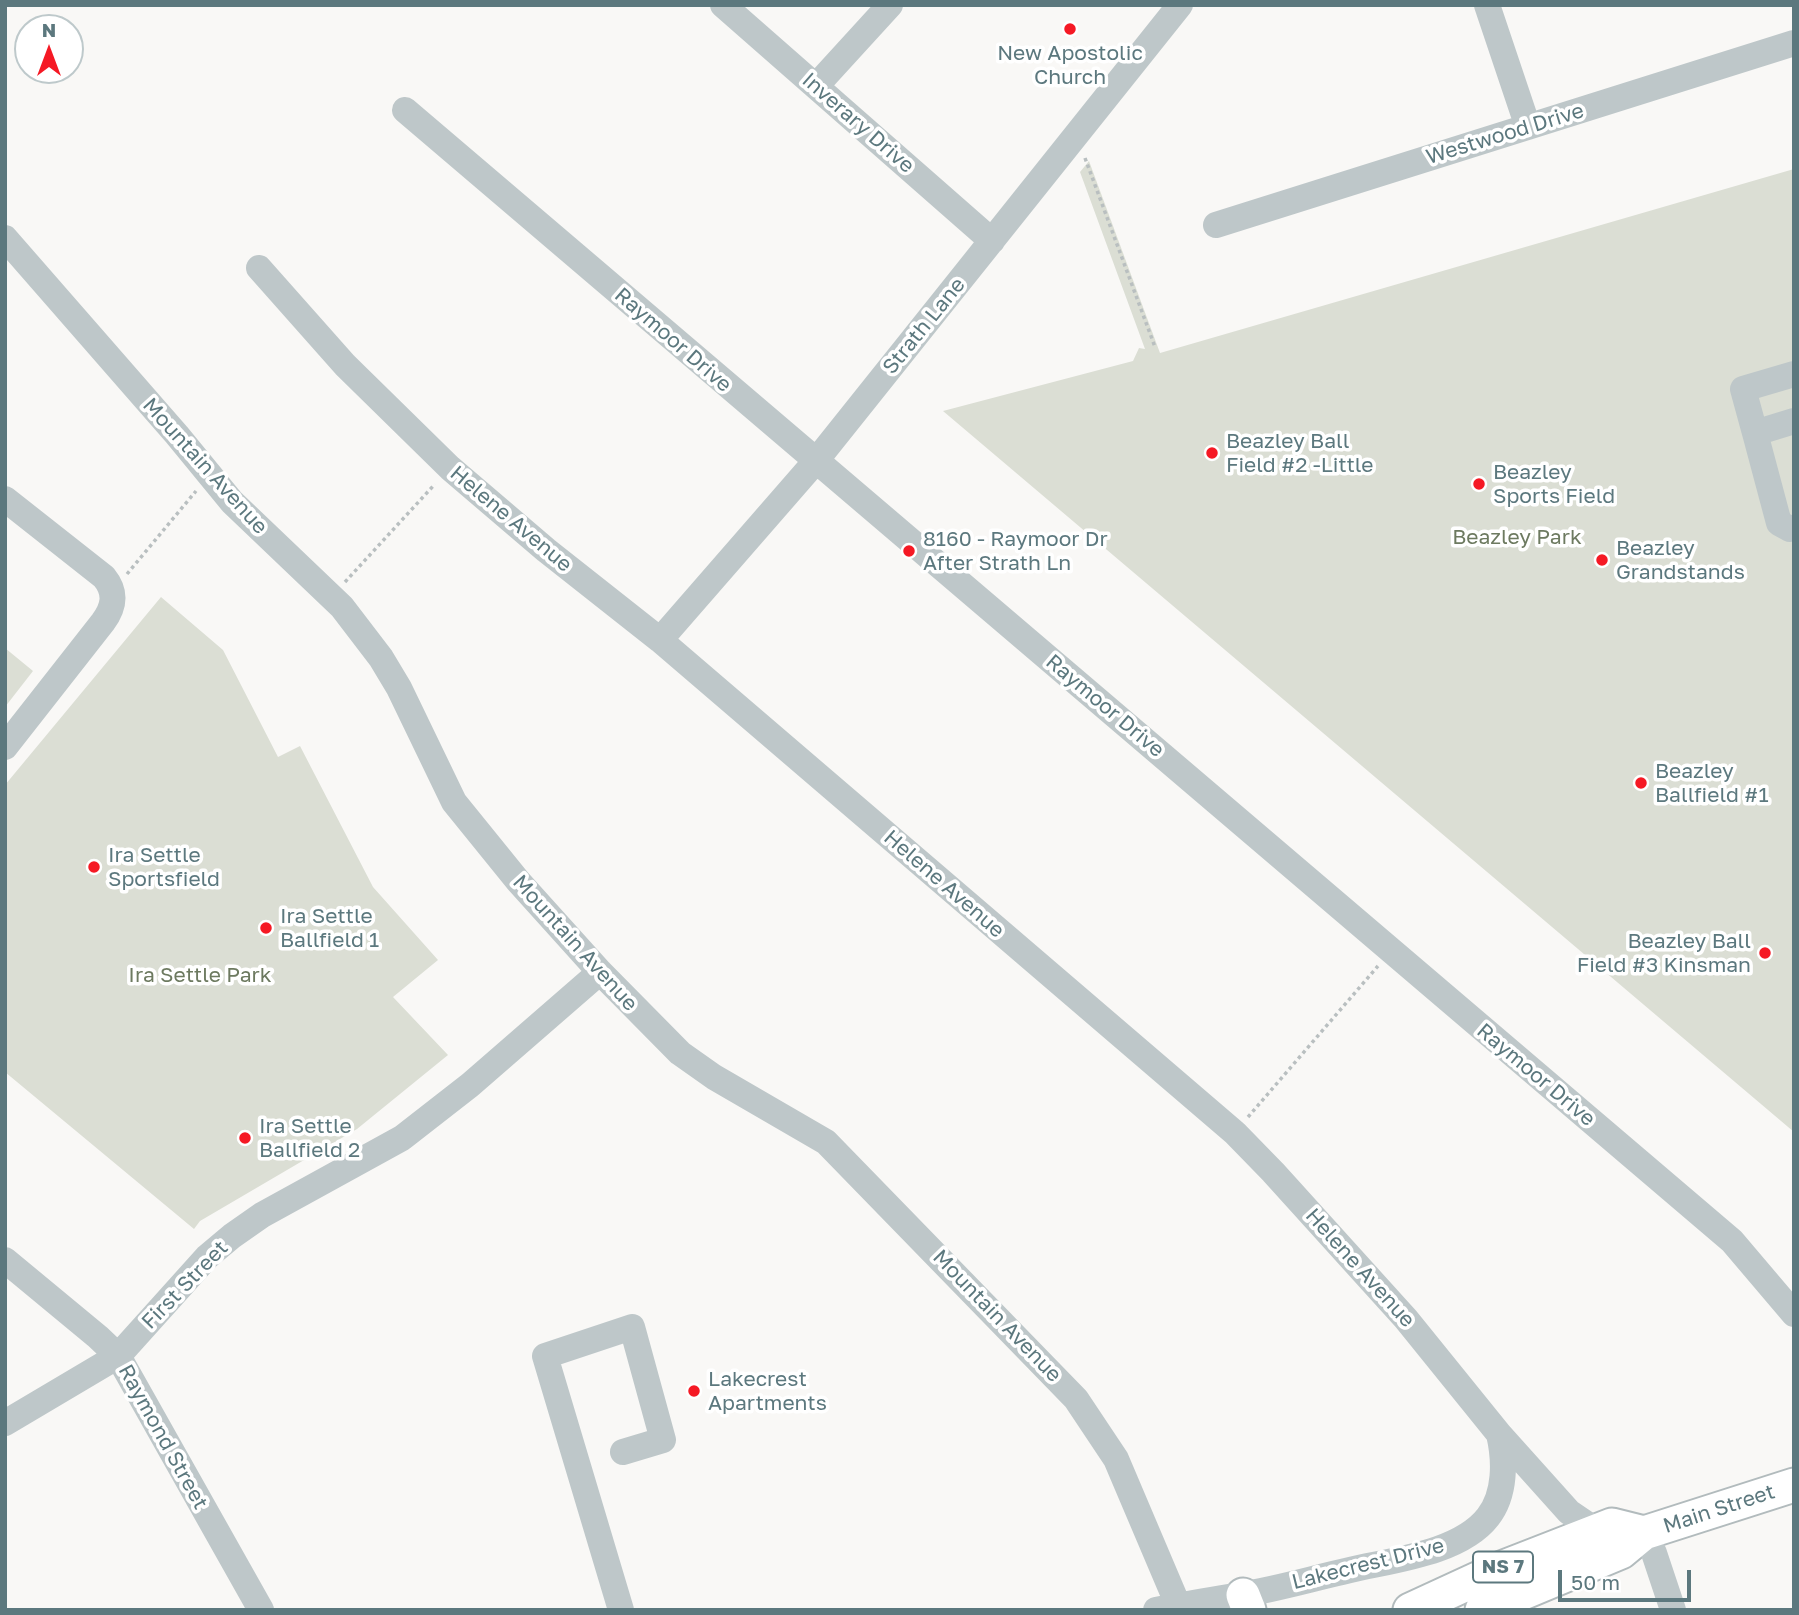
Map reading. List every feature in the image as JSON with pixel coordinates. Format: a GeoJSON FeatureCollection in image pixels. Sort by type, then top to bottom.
{"type":"FeatureCollection","features":[{"type":"Feature","properties":{"kind":"main road","name":"Main Street"},"geometry":{"type":"LineString","coordinates":[[1482,1610],[1622,1552],[1644,1533],[1794,1485]]}},
{"type":"Feature","properties":{"kind":"main road","name":"Main Street"},"geometry":{"type":"LineString","coordinates":[[1410,1610],[1499,1569],[1612,1525],[1644,1533]]}},
{"type":"Feature","properties":{"kind":"street","name":"Inverary Drive"},"geometry":{"type":"LineString","coordinates":[[723,5],[992,241]]}},
{"type":"Feature","properties":{"kind":"street"},"geometry":{"type":"LineString","coordinates":[[816,86],[890,5]]}},
{"type":"Feature","properties":{"kind":"street","name":"Strath Lane"},"geometry":{"type":"LineString","coordinates":[[660,640],[815,462],[1180,5]]}},
{"type":"Feature","properties":{"kind":"street"},"geometry":{"type":"LineString","coordinates":[[1488,5],[1528,127]]}},
{"type":"Feature","properties":{"kind":"street","name":"Westwood Drive"},"geometry":{"type":"LineString","coordinates":[[1216,225],[1794,43]]}},
{"type":"Feature","properties":{"kind":"street","name":"Raymoor Drive"},"geometry":{"type":"LineString","coordinates":[[405,110],[1732,1241],[1794,1314]]}},
{"type":"Feature","properties":{"kind":"street","name":"Mountain Avenue"},"geometry":{"type":"LineString","coordinates":[[5,238],[232,502],[303,572],[332,596],[381,657],[399,688],[454,802],[518,881],[600,972],[680,1053],[714,1077],[826,1142],[1076,1399],[1116,1459],[1167,1607]]}},
{"type":"Feature","properties":{"kind":"street","name":"Helene Avenue"},"geometry":{"type":"LineString","coordinates":[[259,268],[345,365],[450,468],[546,550],[660,640],[1235,1133],[1273,1171],[1406,1319],[1499,1434],[1569,1512],[1597,1531]]}},
{"type":"Feature","properties":{"kind":"street"},"geometry":{"type":"LineString","coordinates":[[1794,374],[1743,389],[1779,523],[1790,529],[1794,528]]}},
{"type":"Feature","properties":{"kind":"street"},"geometry":{"type":"LineString","coordinates":[[1755,433],[1794,421]]}},
{"type":"Feature","properties":{"kind":"street"},"geometry":{"type":"LineString","coordinates":[[5,499],[104,577],[113,594],[112,607],[103,622],[5,747]]}},
{"type":"Feature","properties":{"kind":"street","name":"First Street"},"geometry":{"type":"LineString","coordinates":[[5,1423],[118,1356],[192,1273],[232,1236],[262,1215],[402,1139],[470,1085],[600,972]]}},
{"type":"Feature","properties":{"kind":"street","name":"Raymond Street"},"geometry":{"type":"LineString","coordinates":[[5,1260],[98,1336],[118,1356],[261,1610]]}},
{"type":"Feature","properties":{"kind":"street"},"geometry":{"type":"LineString","coordinates":[[621,1610],[545,1356],[632,1327],[663,1440],[623,1452]]}},
{"type":"Feature","properties":{"kind":"street","name":"Lakecrest Drive"},"geometry":{"type":"LineString","coordinates":[[1167,1607],[1246,1602],[1416,1555],[1460,1539],[1478,1528],[1490,1515],[1496,1502],[1504,1466],[1499,1434]]}},
{"type":"Feature","properties":{"kind":"street"},"geometry":{"type":"LineString","coordinates":[[1644,1533],[1654,1553],[1673,1610]]}},
{"type":"Feature","properties":{"kind":"path"},"geometry":{"type":"LineString","coordinates":[[1076,133],[1154,347]]}},
{"type":"Feature","properties":{"kind":"path"},"geometry":{"type":"LineString","coordinates":[[332,596],[450,468]]}},
{"type":"Feature","properties":{"kind":"path"},"geometry":{"type":"LineString","coordinates":[[113,594],[210,475]]}},
{"type":"Feature","properties":{"kind":"path"},"geometry":{"type":"LineString","coordinates":[[1235,1133],[1391,951]]}},
{"type":"Feature","properties":{"kind":"green space","name":"Beazley Park"},"geometry":{"type":"Polygon","coordinates":[[[1089,161],[1160,353],[1794,169],[1794,1132],[943,411],[1133,361],[1139,348],[1145,349],[1080,172],[1089,161]]]}},
{"type":"Feature","properties":{"kind":"green space","name":"Ira Settle Park"},"geometry":{"type":"Polygon","coordinates":[[[161,597],[223,650],[278,757],[300,746],[373,887],[438,960],[393,997],[448,1055],[357,1129],[200,1221],[194,1229],[5,1072],[5,785],[161,597]]]}},
{"type":"Feature","properties":{"kind":"green space"},"geometry":{"type":"Polygon","coordinates":[[[5,648],[33,671],[5,707],[5,648]]]}},
{"type":"Feature","properties":{"kind":"place","name":"New Apostolic Church"},"geometry":{"type":"Point","coordinates":[1070,29]}},
{"type":"Feature","properties":{"kind":"place","name":"Beazley Ball Field #2 -Little"},"geometry":{"type":"Point","coordinates":[1212,453]}},
{"type":"Feature","properties":{"kind":"place","name":"Beazley Sports Field"},"geometry":{"type":"Point","coordinates":[1479,484]}},
{"type":"Feature","properties":{"kind":"place","name":"8160 - Raymoor Dr After Strath Ln"},"geometry":{"type":"Point","coordinates":[909,551]}},
{"type":"Feature","properties":{"kind":"place","name":"Beazley Grandstands"},"geometry":{"type":"Point","coordinates":[1602,560]}},
{"type":"Feature","properties":{"kind":"place","name":"Beazley Ballfield #1"},"geometry":{"type":"Point","coordinates":[1641,783]}},
{"type":"Feature","properties":{"kind":"place","name":"Ira Settle Sportsfield"},"geometry":{"type":"Point","coordinates":[94,867]}},
{"type":"Feature","properties":{"kind":"place","name":"Ira Settle Ballfield 1"},"geometry":{"type":"Point","coordinates":[266,928]}},
{"type":"Feature","properties":{"kind":"place","name":"Beazley Ball Field #3 Kinsman"},"geometry":{"type":"Point","coordinates":[1765,953]}},
{"type":"Feature","properties":{"kind":"place","name":"Ira Settle Ballfield 2"},"geometry":{"type":"Point","coordinates":[245,1138]}},
{"type":"Feature","properties":{"kind":"place","name":"Lakecrest Apartments"},"geometry":{"type":"Point","coordinates":[694,1391]}}]}
